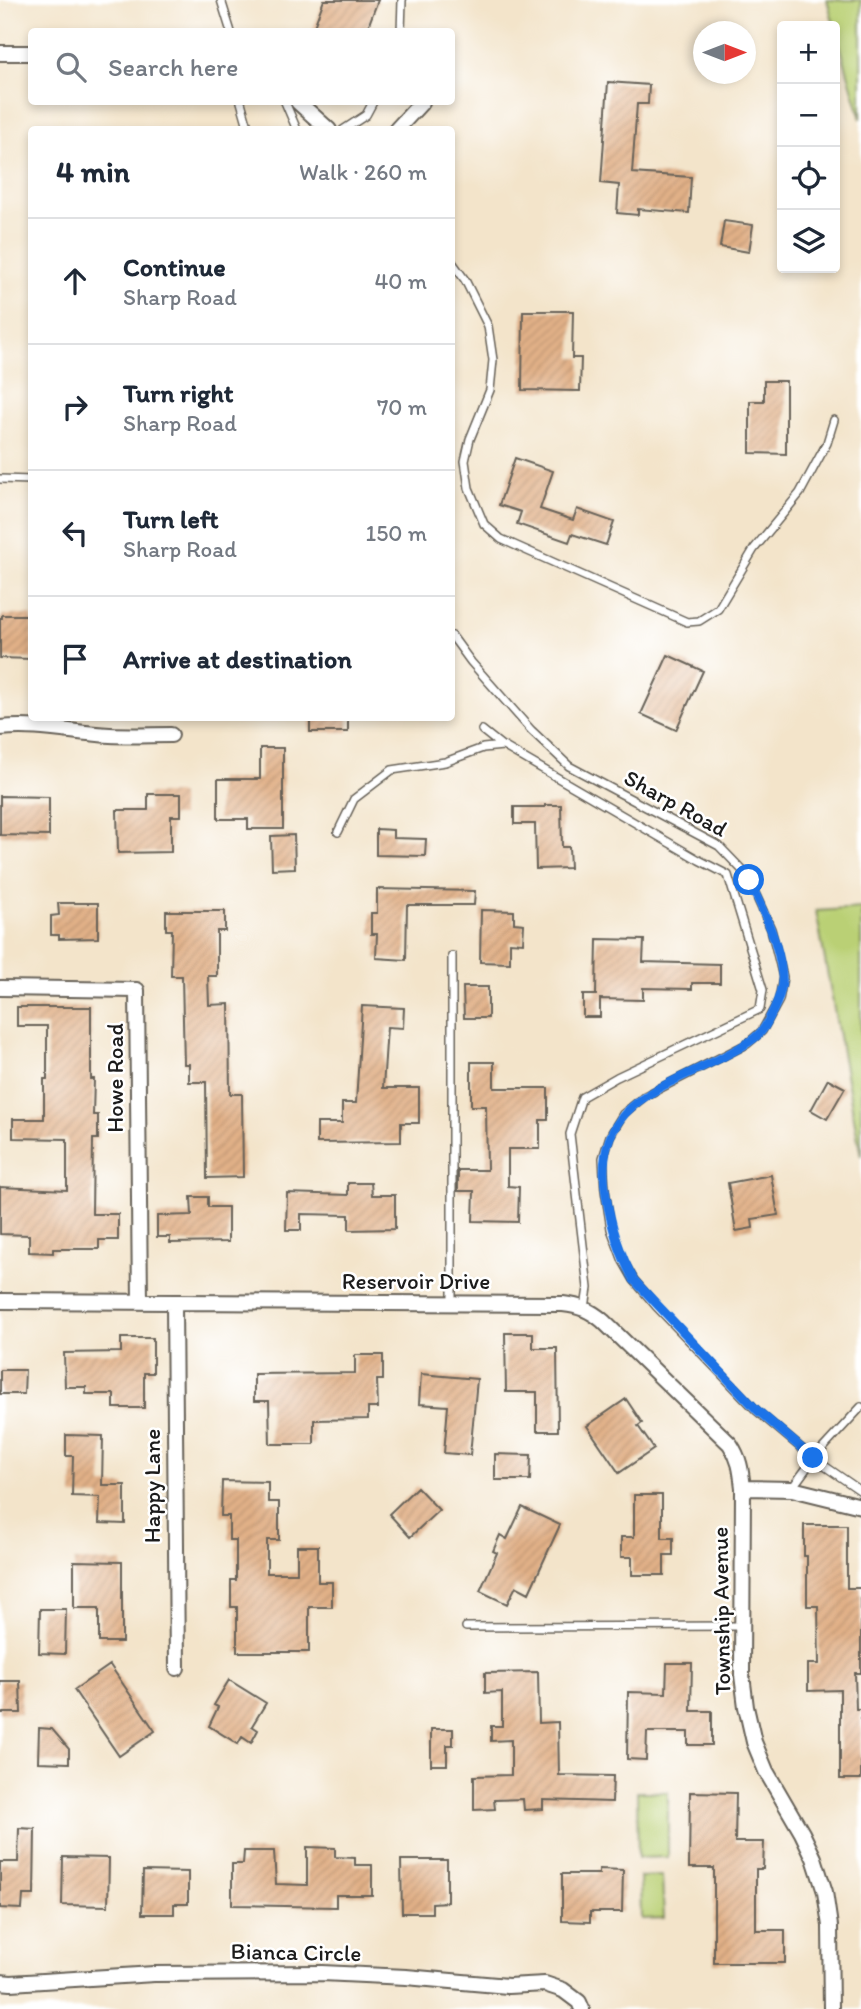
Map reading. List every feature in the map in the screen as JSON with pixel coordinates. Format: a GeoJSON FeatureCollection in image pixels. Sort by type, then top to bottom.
{"type":"FeatureCollection","features":[{"type":"Feature","properties":{"kind":"street"},"geometry":{"type":"LineString","coordinates":[[0,52],[28,52]]}},
{"type":"Feature","properties":{"kind":"street"},"geometry":{"type":"LineString","coordinates":[[301,105],[325,126]]}},
{"type":"Feature","properties":{"kind":"street"},"geometry":{"type":"LineString","coordinates":[[400,126],[419,105]]}},
{"type":"Feature","properties":{"kind":"street"},"geometry":{"type":"LineString","coordinates":[[0,728],[19,726],[109,735],[172,735]]}},
{"type":"Feature","properties":{"kind":"street","name":"Howe Road"},"geometry":{"type":"LineString","coordinates":[[0,988],[137,990],[140,1303]]}},
{"type":"Feature","properties":{"kind":"street","name":"Reservoir Drive"},"geometry":{"type":"LineString","coordinates":[[0,1301],[563,1304],[584,1308]]}},
{"type":"Feature","properties":{"kind":"street","name":"Happy Lane"},"geometry":{"type":"LineString","coordinates":[[174,1303],[177,1668]]}},
{"type":"Feature","properties":{"kind":"street"},"geometry":{"type":"LineString","coordinates":[[584,1308],[603,1321],[730,1444],[741,1468],[743,1488],[792,1489],[861,1506]]}},
{"type":"Feature","properties":{"kind":"street","name":"Township Avenue"},"geometry":{"type":"LineString","coordinates":[[743,1488],[742,1675],[746,1707],[754,1742],[766,1772],[802,1833],[814,1858],[825,1892],[830,1926],[831,2009]]}},
{"type":"Feature","properties":{"kind":"street","name":"Bianca Circle"},"geometry":{"type":"LineString","coordinates":[[0,1982],[154,1974],[322,1973],[508,1986],[545,1984],[563,1990],[579,2002],[582,2009]]}},
{"type":"Feature","properties":{"kind":"lane"},"geometry":{"type":"LineString","coordinates":[[221,0],[230,28]]}},
{"type":"Feature","properties":{"kind":"lane"},"geometry":{"type":"LineString","coordinates":[[401,28],[402,0]]}},
{"type":"Feature","properties":{"kind":"lane"},"geometry":{"type":"LineString","coordinates":[[242,105],[248,126]]}},
{"type":"Feature","properties":{"kind":"lane"},"geometry":{"type":"LineString","coordinates":[[286,105],[295,126]]}},
{"type":"Feature","properties":{"kind":"lane"},"geometry":{"type":"LineString","coordinates":[[350,126],[366,116],[372,105]]}},
{"type":"Feature","properties":{"kind":"lane"},"geometry":{"type":"LineString","coordinates":[[455,266],[466,280],[488,326],[493,360],[490,390],[470,439],[465,461],[469,488],[484,524],[501,539],[687,622],[699,621],[718,609],[754,549],[800,494],[827,443],[834,419]]}},
{"type":"Feature","properties":{"kind":"lane"},"geometry":{"type":"LineString","coordinates":[[0,479],[28,480]]}},
{"type":"Feature","properties":{"kind":"lane","name":"Sharp Road"},"geometry":{"type":"LineString","coordinates":[[455,639],[471,662],[531,730],[569,766],[719,846],[747,875],[771,929],[783,977],[779,1000],[762,1031],[747,1044],[645,1096],[623,1114],[610,1136],[603,1158],[611,1229],[623,1261],[634,1280],[757,1410],[814,1458],[861,1491]]}},
{"type":"Feature","properties":{"kind":"lane"},"geometry":{"type":"LineString","coordinates":[[482,730],[503,746],[728,875],[763,989],[760,1009],[617,1077],[582,1097],[570,1134],[588,1288],[584,1308]]}},
{"type":"Feature","properties":{"kind":"lane"},"geometry":{"type":"LineString","coordinates":[[338,832],[354,799],[392,771],[445,762],[483,748],[503,746]]}},
{"type":"Feature","properties":{"kind":"lane"},"geometry":{"type":"LineString","coordinates":[[452,956],[452,1304]]}},
{"type":"Feature","properties":{"kind":"lane"},"geometry":{"type":"LineString","coordinates":[[792,1489],[814,1458],[861,1407]]}},
{"type":"Feature","properties":{"kind":"lane"},"geometry":{"type":"LineString","coordinates":[[466,1627],[742,1626]]}},
{"type":"Feature","properties":{"kind":"green space"},"geometry":{"type":"Polygon","coordinates":[[[827,0],[861,0],[861,119],[840,46],[840,21],[833,21],[827,0]]]}},
{"type":"Feature","properties":{"kind":"green space"},"geometry":{"type":"Polygon","coordinates":[[[861,908],[861,1156],[816,911],[861,908]]]}},
{"type":"Feature","properties":{"kind":"green space"},"geometry":{"type":"Polygon","coordinates":[[[637,1792],[668,1792],[668,1857],[638,1858],[637,1792]]]}},
{"type":"Feature","properties":{"kind":"green space"},"geometry":{"type":"Polygon","coordinates":[[[662,1876],[664,1918],[641,1919],[640,1877],[662,1876]]]}},
{"type":"Feature","properties":{"kind":"building"},"geometry":{"type":"Polygon","coordinates":[[[324,0],[378,0],[368,28],[314,28],[324,0]]]}},
{"type":"Feature","properties":{"kind":"building"},"geometry":{"type":"Polygon","coordinates":[[[608,82],[649,85],[648,104],[637,104],[632,173],[691,177],[689,213],[638,209],[638,215],[617,213],[619,185],[601,183],[608,82]]]}},
{"type":"Feature","properties":{"kind":"building"},"geometry":{"type":"Polygon","coordinates":[[[724,221],[753,225],[749,252],[720,247],[724,221]]]}},
{"type":"Feature","properties":{"kind":"building"},"geometry":{"type":"Polygon","coordinates":[[[523,311],[573,311],[572,358],[581,358],[580,391],[522,390],[523,311]]]}},
{"type":"Feature","properties":{"kind":"building"},"geometry":{"type":"Polygon","coordinates":[[[764,381],[786,381],[786,454],[750,453],[750,401],[764,401],[764,381]]]}},
{"type":"Feature","properties":{"kind":"building"},"geometry":{"type":"Polygon","coordinates":[[[515,458],[553,471],[540,509],[573,520],[577,509],[614,522],[606,545],[572,534],[569,542],[517,524],[521,512],[499,505],[515,458]]]}},
{"type":"Feature","properties":{"kind":"building"},"geometry":{"type":"Polygon","coordinates":[[[2,615],[28,615],[28,659],[0,658],[2,615]]]}},
{"type":"Feature","properties":{"kind":"building"},"geometry":{"type":"Polygon","coordinates":[[[668,655],[703,671],[676,730],[641,714],[668,655]]]}},
{"type":"Feature","properties":{"kind":"building"},"geometry":{"type":"Polygon","coordinates":[[[310,721],[348,721],[348,732],[310,732],[310,721]]]}},
{"type":"Feature","properties":{"kind":"building"},"geometry":{"type":"Polygon","coordinates":[[[260,748],[283,748],[283,829],[248,829],[248,819],[218,819],[218,779],[260,779],[260,748]]]}},
{"type":"Feature","properties":{"kind":"building"},"geometry":{"type":"Polygon","coordinates":[[[148,794],[181,794],[181,816],[171,816],[171,852],[118,853],[117,810],[148,810],[148,794]]]}},
{"type":"Feature","properties":{"kind":"building"},"geometry":{"type":"Polygon","coordinates":[[[0,796],[49,797],[49,836],[0,835],[0,796]]]}},
{"type":"Feature","properties":{"kind":"building"},"geometry":{"type":"Polygon","coordinates":[[[561,805],[562,847],[569,847],[570,868],[536,869],[535,824],[514,824],[514,807],[561,805]]]}},
{"type":"Feature","properties":{"kind":"building"},"geometry":{"type":"Polygon","coordinates":[[[376,829],[393,830],[393,838],[426,839],[425,856],[376,855],[376,829]]]}},
{"type":"Feature","properties":{"kind":"building"},"geometry":{"type":"Polygon","coordinates":[[[294,835],[295,868],[272,869],[271,836],[294,835]]]}},
{"type":"Feature","properties":{"kind":"building"},"geometry":{"type":"Polygon","coordinates":[[[377,889],[475,891],[474,905],[407,905],[406,960],[376,958],[377,934],[371,934],[371,913],[377,913],[377,889]]]}},
{"type":"Feature","properties":{"kind":"building"},"geometry":{"type":"Polygon","coordinates":[[[58,903],[98,903],[98,938],[59,939],[59,935],[51,935],[51,916],[59,915],[58,903]]]}},
{"type":"Feature","properties":{"kind":"building"},"geometry":{"type":"Polygon","coordinates":[[[481,910],[514,911],[514,923],[524,924],[523,943],[510,942],[510,963],[480,962],[481,910]]]}},
{"type":"Feature","properties":{"kind":"building"},"geometry":{"type":"Polygon","coordinates":[[[166,911],[225,911],[225,931],[217,931],[217,976],[208,976],[209,1005],[229,1004],[230,1094],[242,1094],[243,1177],[207,1178],[206,1082],[189,1082],[189,1064],[184,1064],[182,976],[171,976],[172,930],[166,930],[166,911]]]}},
{"type":"Feature","properties":{"kind":"building"},"geometry":{"type":"Polygon","coordinates":[[[597,939],[644,940],[643,962],[720,964],[720,983],[692,983],[692,989],[643,988],[643,1000],[600,999],[600,1017],[583,1017],[583,995],[596,995],[597,939]]]}},
{"type":"Feature","properties":{"kind":"building"},"geometry":{"type":"Polygon","coordinates":[[[463,987],[488,987],[488,1018],[464,1018],[463,987]]]}},
{"type":"Feature","properties":{"kind":"building"},"geometry":{"type":"Polygon","coordinates":[[[362,1006],[404,1008],[403,1028],[387,1027],[383,1088],[419,1088],[419,1123],[401,1123],[401,1142],[317,1143],[317,1123],[342,1123],[342,1103],[356,1103],[362,1006]]]}},
{"type":"Feature","properties":{"kind":"building"},"geometry":{"type":"Polygon","coordinates":[[[17,1007],[91,1007],[93,1115],[98,1115],[98,1139],[93,1139],[92,1214],[118,1214],[118,1240],[99,1240],[99,1249],[29,1252],[29,1235],[0,1234],[0,1187],[67,1190],[67,1139],[13,1138],[13,1119],[44,1119],[44,1079],[47,1079],[47,1026],[17,1026],[17,1007]]]}},
{"type":"Feature","properties":{"kind":"building"},"geometry":{"type":"Polygon","coordinates":[[[471,1062],[494,1062],[494,1088],[548,1088],[548,1120],[540,1120],[540,1149],[508,1149],[508,1186],[519,1187],[518,1222],[473,1221],[474,1191],[458,1191],[458,1170],[487,1170],[486,1106],[471,1106],[471,1062]]]}},
{"type":"Feature","properties":{"kind":"building"},"geometry":{"type":"Polygon","coordinates":[[[828,1079],[845,1088],[827,1119],[811,1110],[828,1079]]]}},
{"type":"Feature","properties":{"kind":"building"},"geometry":{"type":"Polygon","coordinates":[[[771,1175],[778,1215],[752,1219],[753,1228],[736,1231],[728,1183],[771,1175]]]}},
{"type":"Feature","properties":{"kind":"building"},"geometry":{"type":"Polygon","coordinates":[[[348,1183],[371,1183],[372,1195],[395,1195],[395,1229],[349,1230],[349,1215],[301,1214],[301,1230],[286,1230],[287,1193],[348,1195],[348,1183]]]}},
{"type":"Feature","properties":{"kind":"building"},"geometry":{"type":"Polygon","coordinates":[[[191,1197],[208,1197],[208,1207],[228,1207],[228,1242],[170,1243],[170,1237],[157,1237],[157,1216],[192,1215],[191,1197]]]}},
{"type":"Feature","properties":{"kind":"building"},"geometry":{"type":"Polygon","coordinates":[[[505,1333],[533,1333],[533,1348],[557,1348],[558,1431],[537,1431],[537,1392],[506,1392],[505,1333]]]}},
{"type":"Feature","properties":{"kind":"building"},"geometry":{"type":"Polygon","coordinates":[[[121,1338],[153,1338],[153,1373],[144,1373],[144,1408],[114,1408],[114,1394],[86,1394],[86,1387],[65,1387],[64,1353],[121,1352],[121,1338]]]}},
{"type":"Feature","properties":{"kind":"building"},"geometry":{"type":"Polygon","coordinates":[[[355,1355],[383,1355],[383,1380],[377,1380],[378,1408],[368,1408],[368,1419],[314,1420],[314,1444],[270,1444],[269,1401],[254,1401],[254,1374],[355,1373],[355,1355]]]}},
{"type":"Feature","properties":{"kind":"building"},"geometry":{"type":"Polygon","coordinates":[[[0,1370],[25,1370],[24,1394],[0,1394],[0,1370]]]}},
{"type":"Feature","properties":{"kind":"building"},"geometry":{"type":"Polygon","coordinates":[[[421,1374],[477,1379],[470,1455],[444,1453],[448,1406],[419,1404],[421,1374]]]}},
{"type":"Feature","properties":{"kind":"building"},"geometry":{"type":"Polygon","coordinates":[[[626,1399],[642,1423],[638,1426],[654,1449],[619,1473],[587,1426],[626,1399]]]}},
{"type":"Feature","properties":{"kind":"building"},"geometry":{"type":"Polygon","coordinates":[[[66,1435],[103,1436],[102,1485],[125,1485],[125,1524],[99,1523],[100,1497],[72,1496],[73,1456],[66,1456],[66,1435]]]}},
{"type":"Feature","properties":{"kind":"building"},"geometry":{"type":"Polygon","coordinates":[[[495,1454],[531,1455],[530,1480],[495,1480],[495,1454]]]}},
{"type":"Feature","properties":{"kind":"building"},"geometry":{"type":"Polygon","coordinates":[[[222,1481],[268,1482],[268,1502],[279,1502],[279,1540],[267,1540],[267,1573],[297,1573],[297,1546],[318,1546],[318,1582],[332,1582],[332,1607],[309,1607],[309,1652],[237,1652],[237,1607],[231,1607],[231,1580],[236,1580],[236,1540],[229,1540],[229,1516],[221,1516],[222,1481]]]}},
{"type":"Feature","properties":{"kind":"building"},"geometry":{"type":"Polygon","coordinates":[[[417,1487],[439,1510],[410,1537],[389,1514],[417,1487]]]}},
{"type":"Feature","properties":{"kind":"building"},"geometry":{"type":"Polygon","coordinates":[[[634,1495],[662,1495],[662,1538],[673,1538],[673,1555],[664,1555],[664,1575],[632,1575],[632,1557],[621,1557],[621,1537],[634,1537],[634,1495]]]}},
{"type":"Feature","properties":{"kind":"building"},"geometry":{"type":"Polygon","coordinates":[[[522,1507],[560,1525],[529,1593],[516,1586],[507,1604],[480,1591],[497,1553],[493,1551],[500,1535],[507,1539],[522,1507]]]}},
{"type":"Feature","properties":{"kind":"building"},"geometry":{"type":"Polygon","coordinates":[[[804,1525],[847,1525],[847,1588],[861,1588],[861,1673],[855,1673],[856,1709],[861,1709],[861,1779],[840,1779],[840,1690],[808,1691],[808,1664],[819,1664],[818,1606],[807,1606],[804,1525]]]}},
{"type":"Feature","properties":{"kind":"building"},"geometry":{"type":"Polygon","coordinates":[[[74,1561],[122,1562],[122,1642],[99,1642],[99,1608],[74,1608],[74,1561]]]}},
{"type":"Feature","properties":{"kind":"building"},"geometry":{"type":"Polygon","coordinates":[[[40,1609],[66,1609],[65,1654],[39,1653],[40,1609]]]}},
{"type":"Feature","properties":{"kind":"building"},"geometry":{"type":"Polygon","coordinates":[[[667,1663],[692,1663],[691,1711],[712,1711],[712,1745],[688,1745],[688,1732],[647,1732],[646,1760],[627,1759],[628,1692],[666,1693],[667,1663]]]}},
{"type":"Feature","properties":{"kind":"building"},"geometry":{"type":"Polygon","coordinates":[[[110,1665],[155,1731],[119,1756],[74,1690],[110,1665]]]}},
{"type":"Feature","properties":{"kind":"building"},"geometry":{"type":"Polygon","coordinates":[[[538,1672],[539,1723],[558,1722],[559,1775],[613,1776],[612,1802],[543,1800],[543,1809],[524,1810],[523,1799],[494,1800],[495,1809],[474,1810],[474,1776],[511,1775],[511,1740],[491,1741],[491,1726],[502,1726],[502,1692],[485,1693],[485,1673],[538,1672]]]}},
{"type":"Feature","properties":{"kind":"building"},"geometry":{"type":"Polygon","coordinates":[[[229,1680],[266,1703],[252,1726],[258,1730],[251,1743],[242,1737],[238,1744],[209,1726],[218,1707],[214,1705],[229,1680]]]}},
{"type":"Feature","properties":{"kind":"building"},"geometry":{"type":"Polygon","coordinates":[[[0,1681],[20,1681],[21,1713],[0,1713],[0,1681]]]}},
{"type":"Feature","properties":{"kind":"building"},"geometry":{"type":"Polygon","coordinates":[[[39,1728],[52,1729],[69,1749],[69,1763],[38,1762],[39,1728]]]}},
{"type":"Feature","properties":{"kind":"building"},"geometry":{"type":"Polygon","coordinates":[[[431,1729],[453,1729],[453,1745],[447,1745],[447,1765],[431,1765],[431,1729]]]}},
{"type":"Feature","properties":{"kind":"building"},"geometry":{"type":"Polygon","coordinates":[[[690,1792],[736,1793],[735,1842],[764,1842],[763,1869],[756,1869],[756,1930],[785,1930],[785,1963],[714,1963],[714,1868],[689,1868],[690,1792]]]}},
{"type":"Feature","properties":{"kind":"building"},"geometry":{"type":"Polygon","coordinates":[[[19,1828],[35,1829],[34,1895],[23,1895],[22,1909],[0,1908],[0,1862],[18,1862],[19,1828]]]}},
{"type":"Feature","properties":{"kind":"building"},"geometry":{"type":"Polygon","coordinates":[[[307,1847],[335,1848],[335,1857],[355,1858],[355,1865],[372,1865],[372,1895],[336,1895],[336,1907],[232,1905],[232,1864],[243,1864],[244,1851],[274,1851],[276,1884],[307,1885],[307,1847]]]}},
{"type":"Feature","properties":{"kind":"building"},"geometry":{"type":"Polygon","coordinates":[[[63,1857],[109,1858],[108,1906],[62,1905],[63,1857]]]}},
{"type":"Feature","properties":{"kind":"building"},"geometry":{"type":"Polygon","coordinates":[[[401,1860],[447,1860],[447,1902],[432,1903],[432,1913],[402,1913],[401,1860]]]}},
{"type":"Feature","properties":{"kind":"building"},"geometry":{"type":"Polygon","coordinates":[[[599,1869],[623,1870],[622,1912],[590,1912],[590,1922],[562,1921],[562,1874],[599,1874],[599,1869]]]}},
{"type":"Feature","properties":{"kind":"building"},"geometry":{"type":"Polygon","coordinates":[[[143,1871],[188,1872],[188,1904],[174,1904],[174,1914],[142,1914],[143,1871]]]}},
{"type":"Feature","properties":{"kind":"route"},"geometry":{"type":"LineString","coordinates":[[749,880],[771,929],[783,977],[779,1000],[762,1031],[747,1044],[645,1096],[623,1114],[610,1136],[603,1158],[605,1190],[611,1229],[623,1261],[634,1280],[757,1410],[813,1458]]}}]}
